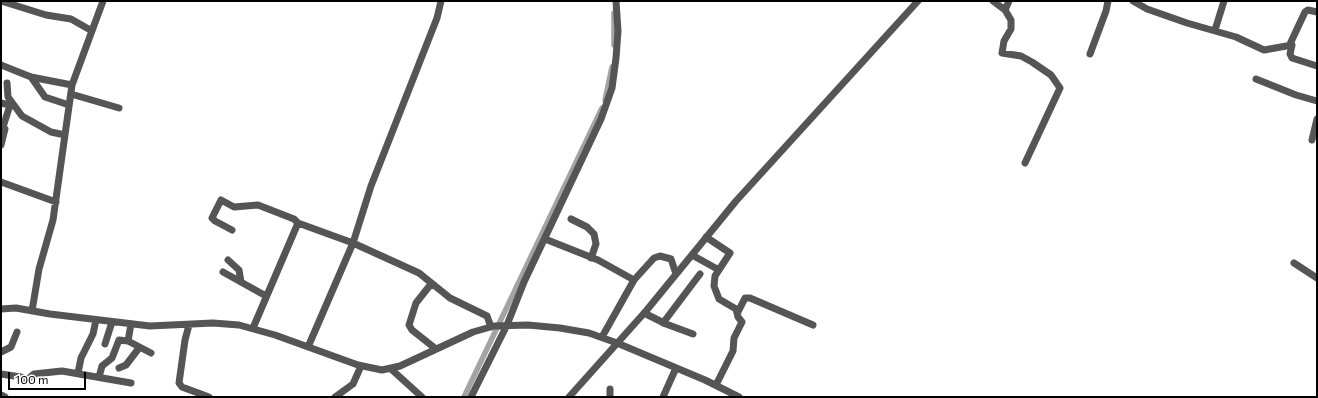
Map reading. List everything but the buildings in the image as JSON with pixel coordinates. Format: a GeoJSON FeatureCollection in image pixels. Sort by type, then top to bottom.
{"type":"FeatureCollection","features":[{"type":"Feature","properties":{"kind":"street"},"geometry":{"type":"LineString","coordinates":[[1,1],[46,15],[71,19],[92,31]]}},
{"type":"Feature","properties":{"kind":"street"},"geometry":{"type":"LineString","coordinates":[[32,311],[38,276],[51,229],[56,202],[72,85],[103,1]]}},
{"type":"Feature","properties":{"kind":"street"},"geometry":{"type":"LineString","coordinates":[[308,347],[352,243],[370,191],[437,18],[441,1]]}},
{"type":"Feature","properties":{"kind":"street"},"geometry":{"type":"LineString","coordinates":[[471,397],[598,126],[612,88],[618,31],[616,1]]}},
{"type":"Feature","properties":{"kind":"street"},"geometry":{"type":"LineString","coordinates":[[570,397],[644,313],[760,174],[918,1]]}},
{"type":"Feature","properties":{"kind":"street"},"geometry":{"type":"LineString","coordinates":[[993,1],[1004,10],[1011,20],[1011,26],[1004,41],[1002,52],[1021,56],[1032,62],[1051,75],[1060,88],[1025,162]]}},
{"type":"Feature","properties":{"kind":"street"},"geometry":{"type":"LineString","coordinates":[[1004,10],[1009,1]]}},
{"type":"Feature","properties":{"kind":"street"},"geometry":{"type":"LineString","coordinates":[[1090,54],[1106,11],[1108,1]]}},
{"type":"Feature","properties":{"kind":"street"},"geometry":{"type":"LineString","coordinates":[[1133,1],[1145,8],[1187,23],[1236,37],[1264,50],[1292,45]]}},
{"type":"Feature","properties":{"kind":"street"},"geometry":{"type":"LineString","coordinates":[[1215,30],[1224,1]]}},
{"type":"Feature","properties":{"kind":"street"},"geometry":{"type":"LineString","coordinates":[[1317,12],[1308,10],[1305,12],[1290,44],[1292,45],[1290,54],[1292,58],[1317,66]]}},
{"type":"Feature","properties":{"kind":"street"},"geometry":{"type":"LineString","coordinates":[[1,65],[31,77],[72,85]]}},
{"type":"Feature","properties":{"kind":"street"},"geometry":{"type":"LineString","coordinates":[[31,77],[45,97],[69,105]]}},
{"type":"Feature","properties":{"kind":"street"},"geometry":{"type":"LineString","coordinates":[[1256,79],[1296,95],[1317,101]]}},
{"type":"Feature","properties":{"kind":"street"},"geometry":{"type":"LineString","coordinates":[[7,83],[7,93],[10,103],[26,119],[51,132],[65,134]]}},
{"type":"Feature","properties":{"kind":"street"},"geometry":{"type":"LineString","coordinates":[[71,94],[119,108]]}},
{"type":"Feature","properties":{"kind":"street"},"geometry":{"type":"LineString","coordinates":[[1,104],[10,103]]}},
{"type":"Feature","properties":{"kind":"street"},"geometry":{"type":"LineString","coordinates":[[1,145],[5,129],[3,126],[10,103]]}},
{"type":"Feature","properties":{"kind":"street"},"geometry":{"type":"LineString","coordinates":[[1312,140],[1317,119]]}},
{"type":"Feature","properties":{"kind":"street"},"geometry":{"type":"LineString","coordinates":[[1,182],[56,202]]}},
{"type":"Feature","properties":{"kind":"street"},"geometry":{"type":"LineString","coordinates":[[232,230],[212,218],[221,200],[234,207],[258,205],[294,219],[298,223],[352,243],[419,273],[426,277],[431,284],[450,298],[488,316],[492,326]]}},
{"type":"Feature","properties":{"kind":"street"},"geometry":{"type":"LineString","coordinates":[[571,219],[587,227],[594,234],[596,244],[591,258]]}},
{"type":"Feature","properties":{"kind":"street"},"geometry":{"type":"LineString","coordinates":[[253,328],[298,223]]}},
{"type":"Feature","properties":{"kind":"street"},"geometry":{"type":"LineString","coordinates":[[706,237],[730,253],[714,280],[717,296],[721,301],[734,307],[738,312],[742,324],[734,338],[733,351],[716,385]]}},
{"type":"Feature","properties":{"kind":"street"},"geometry":{"type":"LineString","coordinates":[[545,238],[591,258],[634,280]]}},
{"type":"Feature","properties":{"kind":"street"},"geometry":{"type":"LineString","coordinates":[[692,255],[719,270]]}},
{"type":"Feature","properties":{"kind":"street"},"geometry":{"type":"LineString","coordinates":[[602,337],[634,280],[654,258],[660,256],[671,259],[676,274]]}},
{"type":"Feature","properties":{"kind":"street"},"geometry":{"type":"LineString","coordinates":[[228,260],[239,270],[241,282]]}},
{"type":"Feature","properties":{"kind":"street"},"geometry":{"type":"LineString","coordinates":[[1294,263],[1317,278]]}},
{"type":"Feature","properties":{"kind":"street"},"geometry":{"type":"LineString","coordinates":[[223,272],[266,296]]}},
{"type":"Feature","properties":{"kind":"street"},"geometry":{"type":"LineString","coordinates":[[663,323],[700,274]]}},
{"type":"Feature","properties":{"kind":"street"},"geometry":{"type":"LineString","coordinates":[[431,284],[416,304],[409,325],[412,330],[436,349]]}},
{"type":"Feature","properties":{"kind":"street"},"geometry":{"type":"LineString","coordinates":[[738,312],[745,298],[750,298],[813,325]]}},
{"type":"Feature","properties":{"kind":"street"},"geometry":{"type":"LineString","coordinates":[[1,309],[16,308],[96,320],[162,327],[225,323],[253,328],[374,369],[391,369],[473,332],[492,326],[560,328],[602,337],[716,385],[740,397]]}},
{"type":"Feature","properties":{"kind":"street"},"geometry":{"type":"LineString","coordinates":[[644,313],[663,323],[693,334]]}},
{"type":"Feature","properties":{"kind":"street"},"geometry":{"type":"LineString","coordinates":[[78,373],[81,358],[93,334],[96,320]]}},
{"type":"Feature","properties":{"kind":"street"},"geometry":{"type":"LineString","coordinates":[[105,344],[112,322]]}},
{"type":"Feature","properties":{"kind":"street"},"geometry":{"type":"LineString","coordinates":[[128,341],[131,324]]}},
{"type":"Feature","properties":{"kind":"street"},"geometry":{"type":"LineString","coordinates":[[188,325],[179,383],[182,387],[209,397]]}},
{"type":"Feature","properties":{"kind":"street"},"geometry":{"type":"LineString","coordinates":[[1,352],[11,347],[17,332]]}},
{"type":"Feature","properties":{"kind":"street"},"geometry":{"type":"LineString","coordinates":[[99,377],[102,366],[112,358],[118,341],[128,341],[151,353]]}},
{"type":"Feature","properties":{"kind":"street"},"geometry":{"type":"LineString","coordinates":[[119,368],[126,365],[139,348]]}},
{"type":"Feature","properties":{"kind":"street"},"geometry":{"type":"LineString","coordinates":[[335,397],[353,384],[362,366]]}},
{"type":"Feature","properties":{"kind":"street"},"geometry":{"type":"LineString","coordinates":[[663,397],[676,368]]}},
{"type":"Feature","properties":{"kind":"street"},"geometry":{"type":"LineString","coordinates":[[391,369],[422,397]]}},
{"type":"Feature","properties":{"kind":"street"},"geometry":{"type":"LineString","coordinates":[[1,374],[21,377],[27,380],[34,374],[44,372],[78,373],[131,383]]}},
{"type":"Feature","properties":{"kind":"street"},"geometry":{"type":"LineString","coordinates":[[1,395],[5,397]]}},
{"type":"Feature","properties":{"kind":"waterway"},"geometry":{"type":"LineString","coordinates":[[614,13],[614,45]]}},
{"type":"Feature","properties":{"kind":"waterway"},"geometry":{"type":"LineString","coordinates":[[605,100],[612,67]]}},
{"type":"Feature","properties":{"kind":"waterway"},"geometry":{"type":"LineString","coordinates":[[464,397],[602,108]]}}]}
